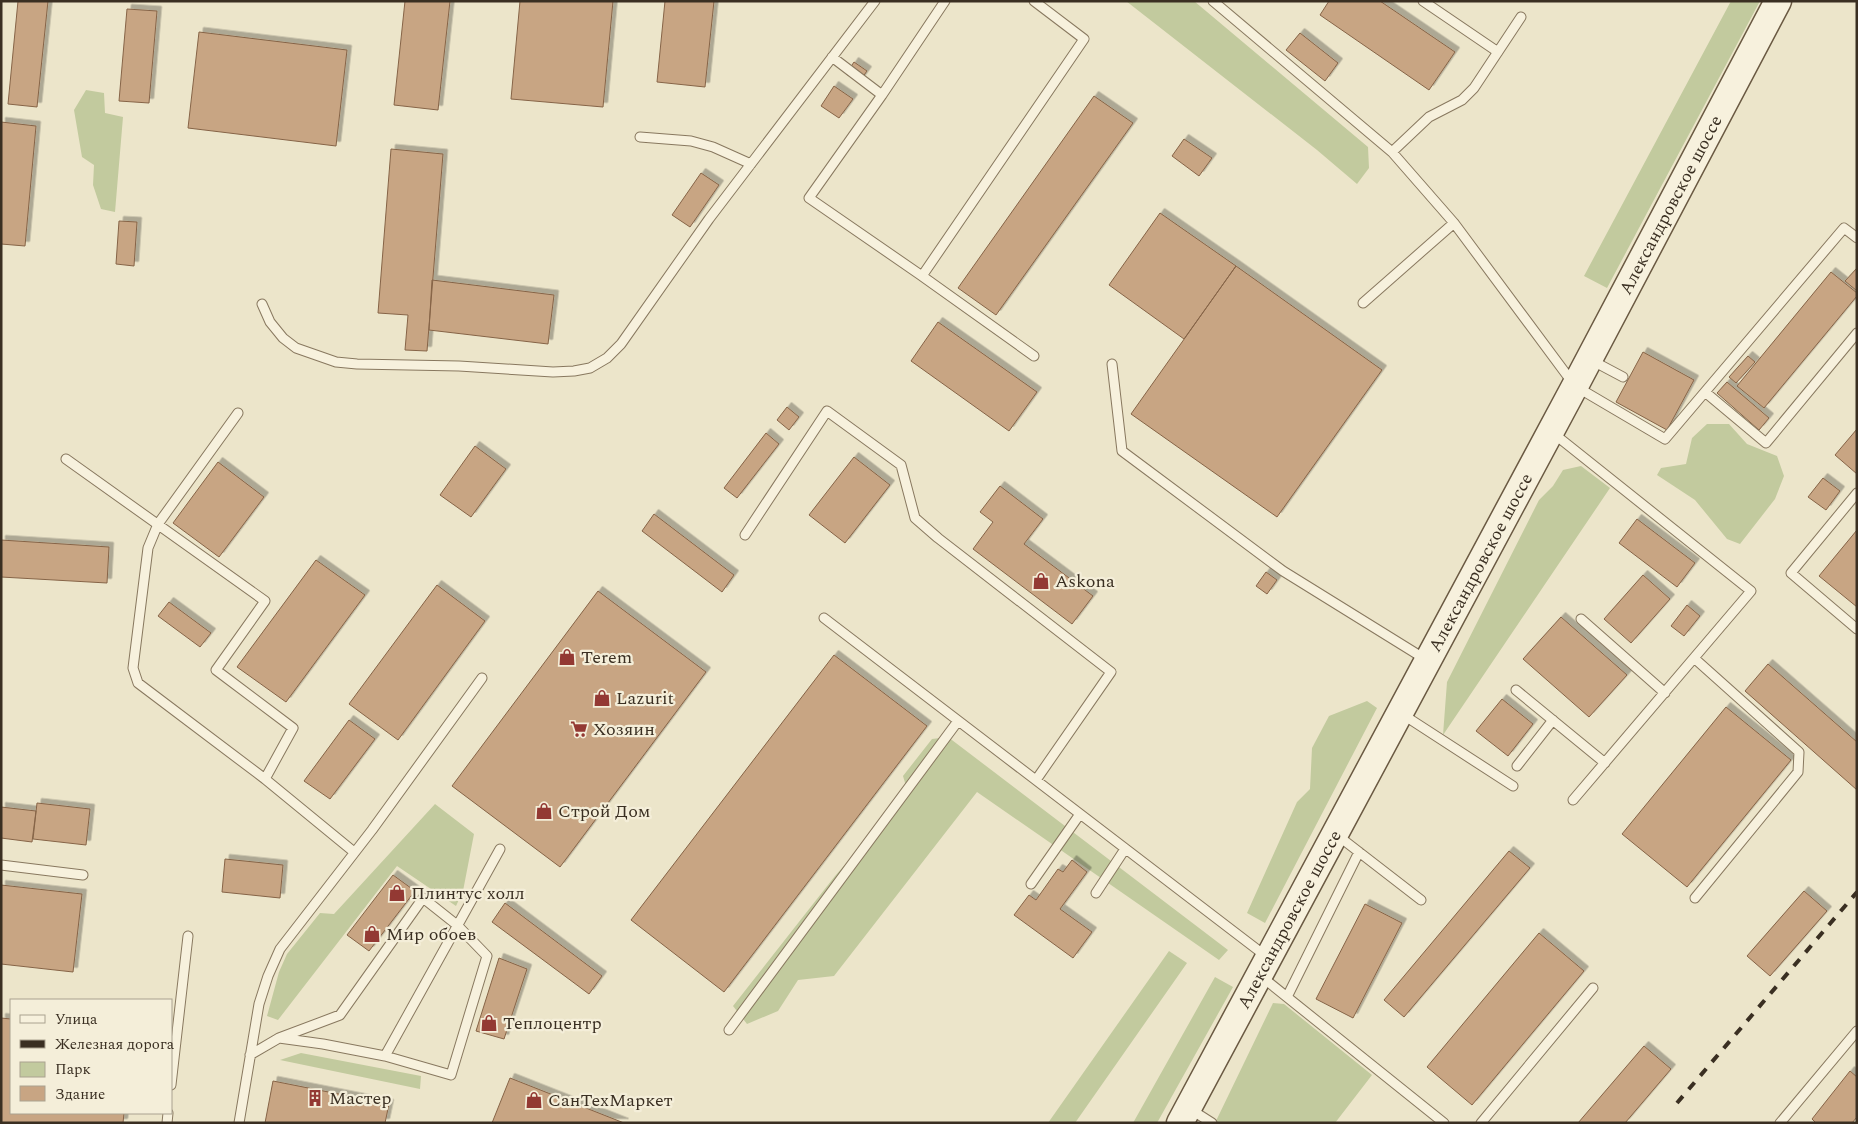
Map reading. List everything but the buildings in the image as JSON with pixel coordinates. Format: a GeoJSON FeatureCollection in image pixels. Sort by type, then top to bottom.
{"type":"FeatureCollection","features":[{"type":"Feature","properties":{"kind":"main road","name":"Александровское шоссе"},"geometry":{"type":"LineString","coordinates":[[1184,1115],[1575,386],[1778,1]]}},
{"type":"Feature","properties":{"kind":"lane"},"geometry":{"type":"LineString","coordinates":[[262,304],[270,322],[283,338],[296,348],[336,362],[459,366],[552,372],[590,368],[607,358],[621,344],[709,219],[875,1]]}},
{"type":"Feature","properties":{"kind":"lane"},"geometry":{"type":"LineString","coordinates":[[945,1],[882,95],[809,198],[1034,356]]}},
{"type":"Feature","properties":{"kind":"lane"},"geometry":{"type":"LineString","coordinates":[[922,276],[1084,39],[1034,1]]}},
{"type":"Feature","properties":{"kind":"lane"},"geometry":{"type":"LineString","coordinates":[[1212,1],[1392,152],[1454,223],[1575,386],[1666,439],[1844,228],[1857,238]]}},
{"type":"Feature","properties":{"kind":"lane"},"geometry":{"type":"LineString","coordinates":[[1422,1],[1498,52]]}},
{"type":"Feature","properties":{"kind":"lane"},"geometry":{"type":"LineString","coordinates":[[1392,152],[1429,117],[1462,100],[1474,88],[1521,17]]}},
{"type":"Feature","properties":{"kind":"lane"},"geometry":{"type":"LineString","coordinates":[[832,57],[882,95]]}},
{"type":"Feature","properties":{"kind":"lane"},"geometry":{"type":"LineString","coordinates":[[640,137],[690,141],[713,147],[751,164]]}},
{"type":"Feature","properties":{"kind":"lane"},"geometry":{"type":"LineString","coordinates":[[1363,303],[1454,223]]}},
{"type":"Feature","properties":{"kind":"lane"},"geometry":{"type":"LineString","coordinates":[[1705,392],[1766,442],[1857,332]]}},
{"type":"Feature","properties":{"kind":"lane"},"geometry":{"type":"LineString","coordinates":[[1589,359],[1623,377]]}},
{"type":"Feature","properties":{"kind":"lane"},"geometry":{"type":"LineString","coordinates":[[1112,364],[1122,451],[1283,571],[1428,661]]}},
{"type":"Feature","properties":{"kind":"lane"},"geometry":{"type":"LineString","coordinates":[[745,535],[827,411],[901,465],[916,518],[946,544],[1110,672],[1036,780]]}},
{"type":"Feature","properties":{"kind":"lane"},"geometry":{"type":"LineString","coordinates":[[238,413],[158,524],[148,548],[133,668],[138,683],[265,779],[354,852]]}},
{"type":"Feature","properties":{"kind":"lane"},"geometry":{"type":"LineString","coordinates":[[1551,431],[1751,591],[1573,800]]}},
{"type":"Feature","properties":{"kind":"lane"},"geometry":{"type":"LineString","coordinates":[[66,459],[265,602],[216,670],[293,728],[265,779]]}},
{"type":"Feature","properties":{"kind":"lane"},"geometry":{"type":"LineString","coordinates":[[1857,493],[1791,574],[1857,629]]}},
{"type":"Feature","properties":{"kind":"lane"},"geometry":{"type":"LineString","coordinates":[[824,618],[1125,848],[1264,967],[1287,997],[1444,1123]]}},
{"type":"Feature","properties":{"kind":"lane"},"geometry":{"type":"LineString","coordinates":[[1581,619],[1665,693]]}},
{"type":"Feature","properties":{"kind":"lane"},"geometry":{"type":"LineString","coordinates":[[1694,658],[1800,752],[1798,772],[1695,898]]}},
{"type":"Feature","properties":{"kind":"lane"},"geometry":{"type":"LineString","coordinates":[[239,1123],[259,1004],[268,976],[280,949],[482,678]]}},
{"type":"Feature","properties":{"kind":"lane"},"geometry":{"type":"LineString","coordinates":[[1516,690],[1605,763]]}},
{"type":"Feature","properties":{"kind":"lane"},"geometry":{"type":"LineString","coordinates":[[1400,712],[1513,786]]}},
{"type":"Feature","properties":{"kind":"lane"},"geometry":{"type":"LineString","coordinates":[[1516,766],[1553,720]]}},
{"type":"Feature","properties":{"kind":"lane"},"geometry":{"type":"LineString","coordinates":[[729,1030],[958,721]]}},
{"type":"Feature","properties":{"kind":"lane"},"geometry":{"type":"LineString","coordinates":[[1031,884],[1080,814]]}},
{"type":"Feature","properties":{"kind":"lane"},"geometry":{"type":"LineString","coordinates":[[1335,834],[1421,900]]}},
{"type":"Feature","properties":{"kind":"lane"},"geometry":{"type":"LineString","coordinates":[[1096,893],[1125,848]]}},
{"type":"Feature","properties":{"kind":"lane"},"geometry":{"type":"LineString","coordinates":[[385,1056],[500,849]]}},
{"type":"Feature","properties":{"kind":"lane"},"geometry":{"type":"LineString","coordinates":[[1287,997],[1359,852]]}},
{"type":"Feature","properties":{"kind":"lane"},"geometry":{"type":"LineString","coordinates":[[1,865],[83,875]]}},
{"type":"Feature","properties":{"kind":"lane"},"geometry":{"type":"LineString","coordinates":[[250,1054],[279,1038],[340,1015],[424,898],[457,925],[487,956],[451,1076],[385,1056],[279,1038]]}},
{"type":"Feature","properties":{"kind":"lane"},"geometry":{"type":"LineString","coordinates":[[172,1075],[188,936]]}},
{"type":"Feature","properties":{"kind":"lane"},"geometry":{"type":"LineString","coordinates":[[1481,1123],[1593,988]]}},
{"type":"Feature","properties":{"kind":"lane"},"geometry":{"type":"LineString","coordinates":[[1780,1123],[1857,1031]]}},
{"type":"Feature","properties":{"kind":"lane"},"geometry":{"type":"LineString","coordinates":[[1184,1115],[1212,1123]]}},
{"type":"Feature","properties":{"kind":"green space"},"geometry":{"type":"Polygon","coordinates":[[[1126,1],[1194,1],[1368,147],[1369,168],[1357,184],[1317,150],[1126,1]]]}},
{"type":"Feature","properties":{"kind":"green space"},"geometry":{"type":"Polygon","coordinates":[[[1731,1],[1760,1],[1607,288],[1584,276],[1731,1]]]}},
{"type":"Feature","properties":{"kind":"green space"},"geometry":{"type":"Polygon","coordinates":[[[86,90],[104,93],[105,113],[123,117],[115,212],[101,209],[93,185],[94,165],[82,157],[74,110],[86,90]]]}},
{"type":"Feature","properties":{"kind":"green space"},"geometry":{"type":"Polygon","coordinates":[[[1707,424],[1729,424],[1747,444],[1777,456],[1784,476],[1775,499],[1740,544],[1727,539],[1695,500],[1657,475],[1661,468],[1686,464],[1692,438],[1707,424]]]}},
{"type":"Feature","properties":{"kind":"green space"},"geometry":{"type":"Polygon","coordinates":[[[1581,466],[1610,488],[1443,735],[1447,682],[1539,500],[1553,486],[1563,470],[1581,466]]]}},
{"type":"Feature","properties":{"kind":"green space"},"geometry":{"type":"Polygon","coordinates":[[[1367,701],[1377,708],[1265,923],[1247,913],[1297,802],[1310,789],[1312,748],[1329,716],[1367,701]]]}},
{"type":"Feature","properties":{"kind":"green space"},"geometry":{"type":"Polygon","coordinates":[[[948,737],[1228,950],[1219,960],[977,792],[834,976],[798,980],[778,1011],[747,1024],[733,1006],[835,876],[908,793],[903,776],[932,739],[948,737]]]}},
{"type":"Feature","properties":{"kind":"green space"},"geometry":{"type":"Polygon","coordinates":[[[435,804],[474,834],[463,891],[456,906],[397,866],[278,1020],[267,1016],[279,972],[287,954],[320,913],[334,914],[435,804]]]}},
{"type":"Feature","properties":{"kind":"green space"},"geometry":{"type":"Polygon","coordinates":[[[1169,951],[1187,963],[1075,1123],[1048,1123],[1169,951]]]}},
{"type":"Feature","properties":{"kind":"green space"},"geometry":{"type":"Polygon","coordinates":[[[1215,977],[1233,987],[1157,1123],[1133,1123],[1215,977]]]}},
{"type":"Feature","properties":{"kind":"green space"},"geometry":{"type":"Polygon","coordinates":[[[1273,1003],[1284,1004],[1372,1075],[1335,1123],[1215,1123],[1273,1003]]]}},
{"type":"Feature","properties":{"kind":"green space"},"geometry":{"type":"Polygon","coordinates":[[[301,1053],[421,1076],[420,1089],[280,1060],[301,1053]]]}},
{"type":"Feature","properties":{"kind":"railway"},"geometry":{"type":"LineString","coordinates":[[1677,1103],[1857,892]]}},
{"type":"Feature","properties":{"kind":"place","name":"Askona"},"geometry":{"type":"Point","coordinates":[1041,581]}},
{"type":"Feature","properties":{"kind":"place","name":"Terem"},"geometry":{"type":"Point","coordinates":[567,657]}},
{"type":"Feature","properties":{"kind":"place","name":"Lazurit"},"geometry":{"type":"Point","coordinates":[602,698]}},
{"type":"Feature","properties":{"kind":"place","name":"Хозяин"},"geometry":{"type":"Point","coordinates":[579,729]}},
{"type":"Feature","properties":{"kind":"place","name":"Строй Дом"},"geometry":{"type":"Point","coordinates":[544,811]}},
{"type":"Feature","properties":{"kind":"place","name":"Плинтус холл"},"geometry":{"type":"Point","coordinates":[397,893]}},
{"type":"Feature","properties":{"kind":"place","name":"Мир обоев"},"geometry":{"type":"Point","coordinates":[372,934]}},
{"type":"Feature","properties":{"kind":"place","name":"Теплоцентр"},"geometry":{"type":"Point","coordinates":[489,1023]}},
{"type":"Feature","properties":{"kind":"place","name":"Мастер"},"geometry":{"type":"Point","coordinates":[315,1098]}},
{"type":"Feature","properties":{"kind":"place","name":"СанТехМаркет"},"geometry":{"type":"Point","coordinates":[534,1100]}}]}
